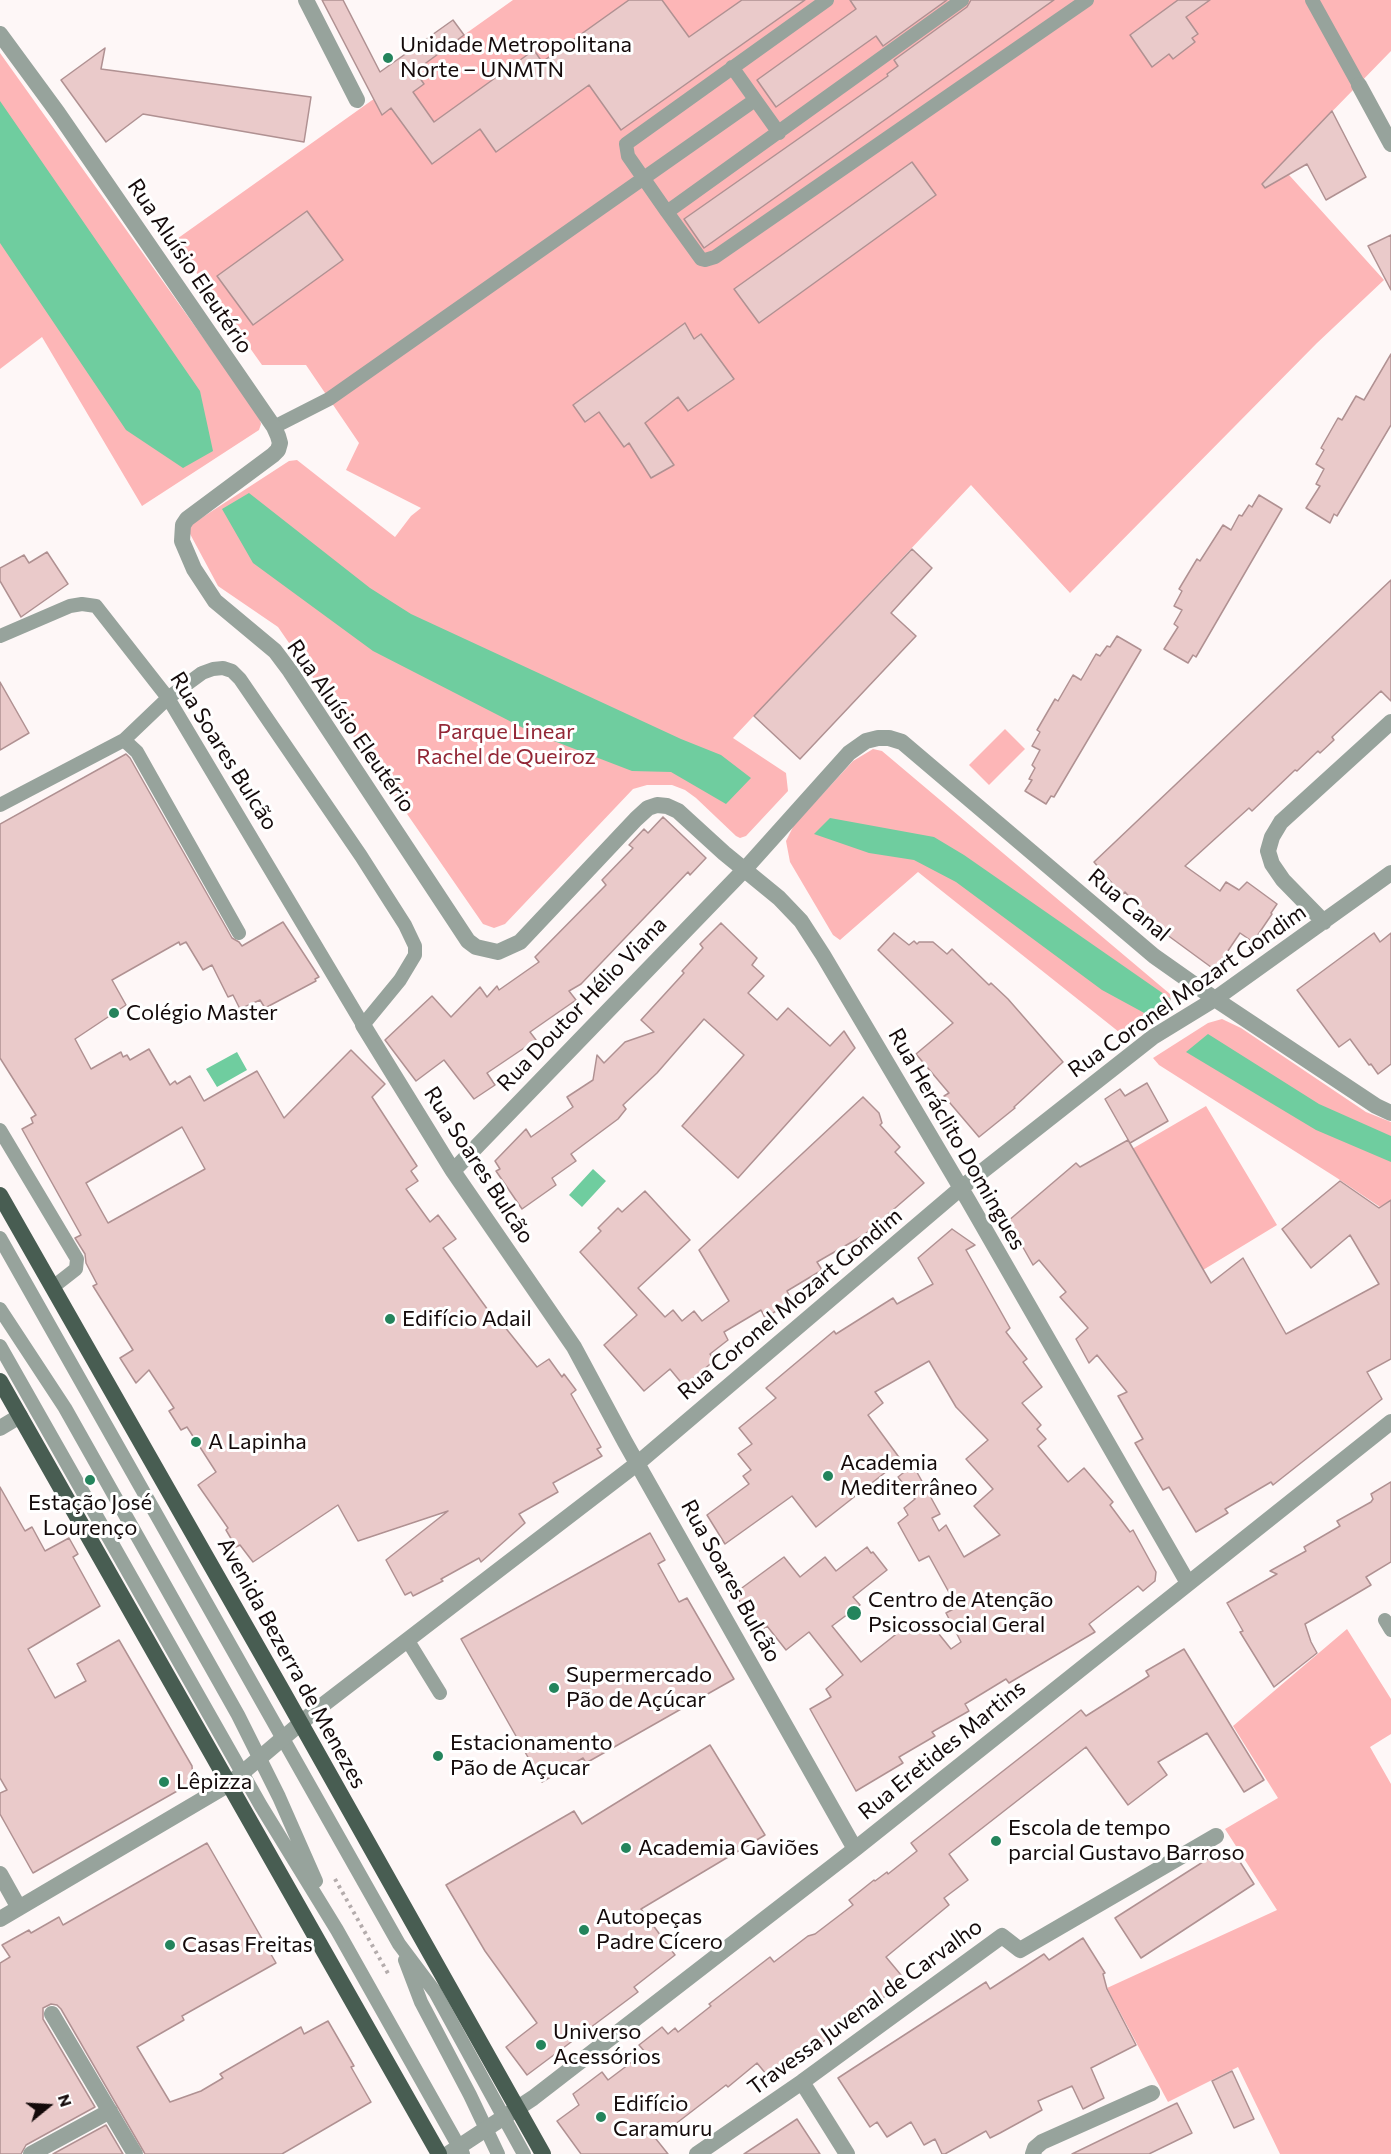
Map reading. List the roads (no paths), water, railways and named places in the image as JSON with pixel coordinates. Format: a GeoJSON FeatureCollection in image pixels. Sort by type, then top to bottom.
{"type":"FeatureCollection","features":[{"type":"Feature","properties":{"kind":"main road","name":"Avenida Bezerra de Menezes"},"geometry":{"type":"LineString","coordinates":[[0,1195],[300,1723],[510,2113],[543,2154]]}},
{"type":"Feature","properties":{"kind":"main road"},"geometry":{"type":"LineString","coordinates":[[0,1380],[439,2154]]}},
{"type":"Feature","properties":{"kind":"street"},"geometry":{"type":"LineString","coordinates":[[306,0],[357,100]]}},
{"type":"Feature","properties":{"kind":"street","name":"Rua Aluísio Eleutério"},"geometry":{"type":"LineString","coordinates":[[0,34],[58,113],[274,427],[280,443],[273,455],[187,519],[181,533],[194,569],[215,601],[274,651],[290,671],[468,941],[476,947],[498,952],[520,942],[636,819],[648,808],[657,805],[678,811],[745,869]]}},
{"type":"Feature","properties":{"kind":"street"},"geometry":{"type":"LineString","coordinates":[[1359,85],[1391,144]]}},
{"type":"Feature","properties":{"kind":"street"},"geometry":{"type":"LineString","coordinates":[[1324,922],[1283,880],[1272,864],[1268,851],[1272,837],[1281,822],[1391,722]]}},
{"type":"Feature","properties":{"kind":"street","name":"Rua Canal"},"geometry":{"type":"LineString","coordinates":[[745,869],[849,753],[866,741],[878,738],[889,738],[902,742],[1154,956],[1376,1106],[1391,1113]]}},
{"type":"Feature","properties":{"kind":"street","name":"Rua Doutor Hélio Viana"},"geometry":{"type":"LineString","coordinates":[[453,1171],[745,869]]}},
{"type":"Feature","properties":{"kind":"street","name":"Rua Heráclito Domingues"},"geometry":{"type":"LineString","coordinates":[[745,869],[779,898],[801,921],[961,1188],[1188,1583]]}},
{"type":"Feature","properties":{"kind":"street","name":"Rua Coronel Mozart Gondim"},"geometry":{"type":"LineString","coordinates":[[0,1919],[229,1784],[300,1723],[638,1462],[961,1188],[1153,1038],[1215,999],[1391,873]]}},
{"type":"Feature","properties":{"kind":"street","name":"Rua Soares Bulcão"},"geometry":{"type":"LineString","coordinates":[[363,1025],[453,1171],[572,1343],[625,1442],[855,1849]]}},
{"type":"Feature","properties":{"kind":"street"},"geometry":{"type":"LineString","coordinates":[[0,1428],[20,1416]]}},
{"type":"Feature","properties":{"kind":"street","name":"Rua Eretides Martins"},"geometry":{"type":"LineString","coordinates":[[457,2152],[855,1849],[1391,1422]]}},
{"type":"Feature","properties":{"kind":"street","name":"Travessa Juvenal de Carvalho"},"geometry":{"type":"LineString","coordinates":[[697,2154],[802,2082],[1002,1936],[1020,1950],[1216,1836]]}},
{"type":"Feature","properties":{"kind":"street"},"geometry":{"type":"LineString","coordinates":[[0,1874],[20,1908]]}},
{"type":"Feature","properties":{"kind":"street"},"geometry":{"type":"LineString","coordinates":[[52,2014],[135,2154]]}},
{"type":"Feature","properties":{"kind":"street"},"geometry":{"type":"LineString","coordinates":[[802,2082],[847,2154]]}},
{"type":"Feature","properties":{"kind":"street"},"geometry":{"type":"LineString","coordinates":[[1033,2154],[1035,2148],[1042,2142],[1152,2093]]}},
{"type":"Feature","properties":{"kind":"street"},"geometry":{"type":"LineString","coordinates":[[31,2154],[110,2111]]}},
{"type":"Feature","properties":{"kind":"lane"},"geometry":{"type":"LineString","coordinates":[[827,0],[626,144],[628,156],[701,259],[715,257],[1087,0]]}},
{"type":"Feature","properties":{"kind":"lane"},"geometry":{"type":"LineString","coordinates":[[667,212],[962,0]]}},
{"type":"Feature","properties":{"kind":"lane"},"geometry":{"type":"LineString","coordinates":[[1312,0],[1359,85]]}},
{"type":"Feature","properties":{"kind":"lane"},"geometry":{"type":"LineString","coordinates":[[732,68],[779,133]]}},
{"type":"Feature","properties":{"kind":"lane"},"geometry":{"type":"LineString","coordinates":[[274,427],[329,399],[755,100]]}},
{"type":"Feature","properties":{"kind":"lane","name":"Rua Soares Bulcão"},"geometry":{"type":"LineString","coordinates":[[0,636],[70,606],[91,604],[96,606],[168,698],[363,1025]]}},
{"type":"Feature","properties":{"kind":"lane"},"geometry":{"type":"LineString","coordinates":[[0,805],[124,740],[168,698],[202,673],[223,668],[232,671],[247,689],[405,925],[415,946],[415,955],[400,980],[363,1025]]}},
{"type":"Feature","properties":{"kind":"lane"},"geometry":{"type":"LineString","coordinates":[[124,740],[137,752],[239,933]]}},
{"type":"Feature","properties":{"kind":"lane"},"geometry":{"type":"LineString","coordinates":[[0,1130],[77,1259],[76,1269],[53,1287]]}},
{"type":"Feature","properties":{"kind":"lane","name":"Avenida Bezerra de Menezes"},"geometry":{"type":"LineString","coordinates":[[0,1238],[399,1944],[435,1992],[510,2113],[524,2154]]}},
{"type":"Feature","properties":{"kind":"lane"},"geometry":{"type":"LineString","coordinates":[[0,1309],[65,1408],[238,1715],[337,1930]]}},
{"type":"Feature","properties":{"kind":"lane"},"geometry":{"type":"LineString","coordinates":[[0,1346],[242,1772],[337,1930],[457,2152]]}},
{"type":"Feature","properties":{"kind":"lane"},"geometry":{"type":"LineString","coordinates":[[408,1641],[440,1693]]}},
{"type":"Feature","properties":{"kind":"lane","name":"Avenida Bezerra de Menezes"},"geometry":{"type":"LineString","coordinates":[[399,1944],[421,2002],[498,2154]]}},
{"type":"Feature","properties":{"kind":"place","name":"Unidade Metropolitana Norte – UNMTN"},"geometry":{"type":"Point","coordinates":[388,58]}},
{"type":"Feature","properties":{"kind":"place","name":"Colégio Master"},"geometry":{"type":"Point","coordinates":[114,1013]}},
{"type":"Feature","properties":{"kind":"place","name":"Edifício Adail"},"geometry":{"type":"Point","coordinates":[390,1319]}},
{"type":"Feature","properties":{"kind":"place","name":"A Lapinha"},"geometry":{"type":"Point","coordinates":[196,1442]}},
{"type":"Feature","properties":{"kind":"place","name":"Academia Mediterrâneo"},"geometry":{"type":"Point","coordinates":[828,1476]}},
{"type":"Feature","properties":{"kind":"place","name":"Estação José Lourenço"},"geometry":{"type":"Point","coordinates":[90,1480]}},
{"type":"Feature","properties":{"kind":"place","name":"Centro de Atenção Psicossocial Geral"},"geometry":{"type":"Point","coordinates":[854,1613]}},
{"type":"Feature","properties":{"kind":"place","name":"Supermercado Pão de Açúcar"},"geometry":{"type":"Point","coordinates":[554,1688]}},
{"type":"Feature","properties":{"kind":"place","name":"Estacionamento Pão de Açucar"},"geometry":{"type":"Point","coordinates":[438,1756]}},
{"type":"Feature","properties":{"kind":"place","name":"Lêpizza"},"geometry":{"type":"Point","coordinates":[164,1782]}},
{"type":"Feature","properties":{"kind":"place","name":"Escola de tempo parcial Gustavo Barroso"},"geometry":{"type":"Point","coordinates":[996,1841]}},
{"type":"Feature","properties":{"kind":"place","name":"Academia Gaviões"},"geometry":{"type":"Point","coordinates":[626,1848]}},
{"type":"Feature","properties":{"kind":"place","name":"Autopeças Padre Cícero"},"geometry":{"type":"Point","coordinates":[584,1930]}},
{"type":"Feature","properties":{"kind":"place","name":"Casas Freitas"},"geometry":{"type":"Point","coordinates":[170,1945]}},
{"type":"Feature","properties":{"kind":"place","name":"Universo Acessórios"},"geometry":{"type":"Point","coordinates":[541,2045]}},
{"type":"Feature","properties":{"kind":"place","name":"Edifício Caramuru"},"geometry":{"type":"Point","coordinates":[601,2117]}},
{"type":"Feature","properties":{"kind":"park label","name":"Parque Linear Rachel de Queiroz"},"geometry":{"type":"Point","coordinates":[506,744]}}]}
